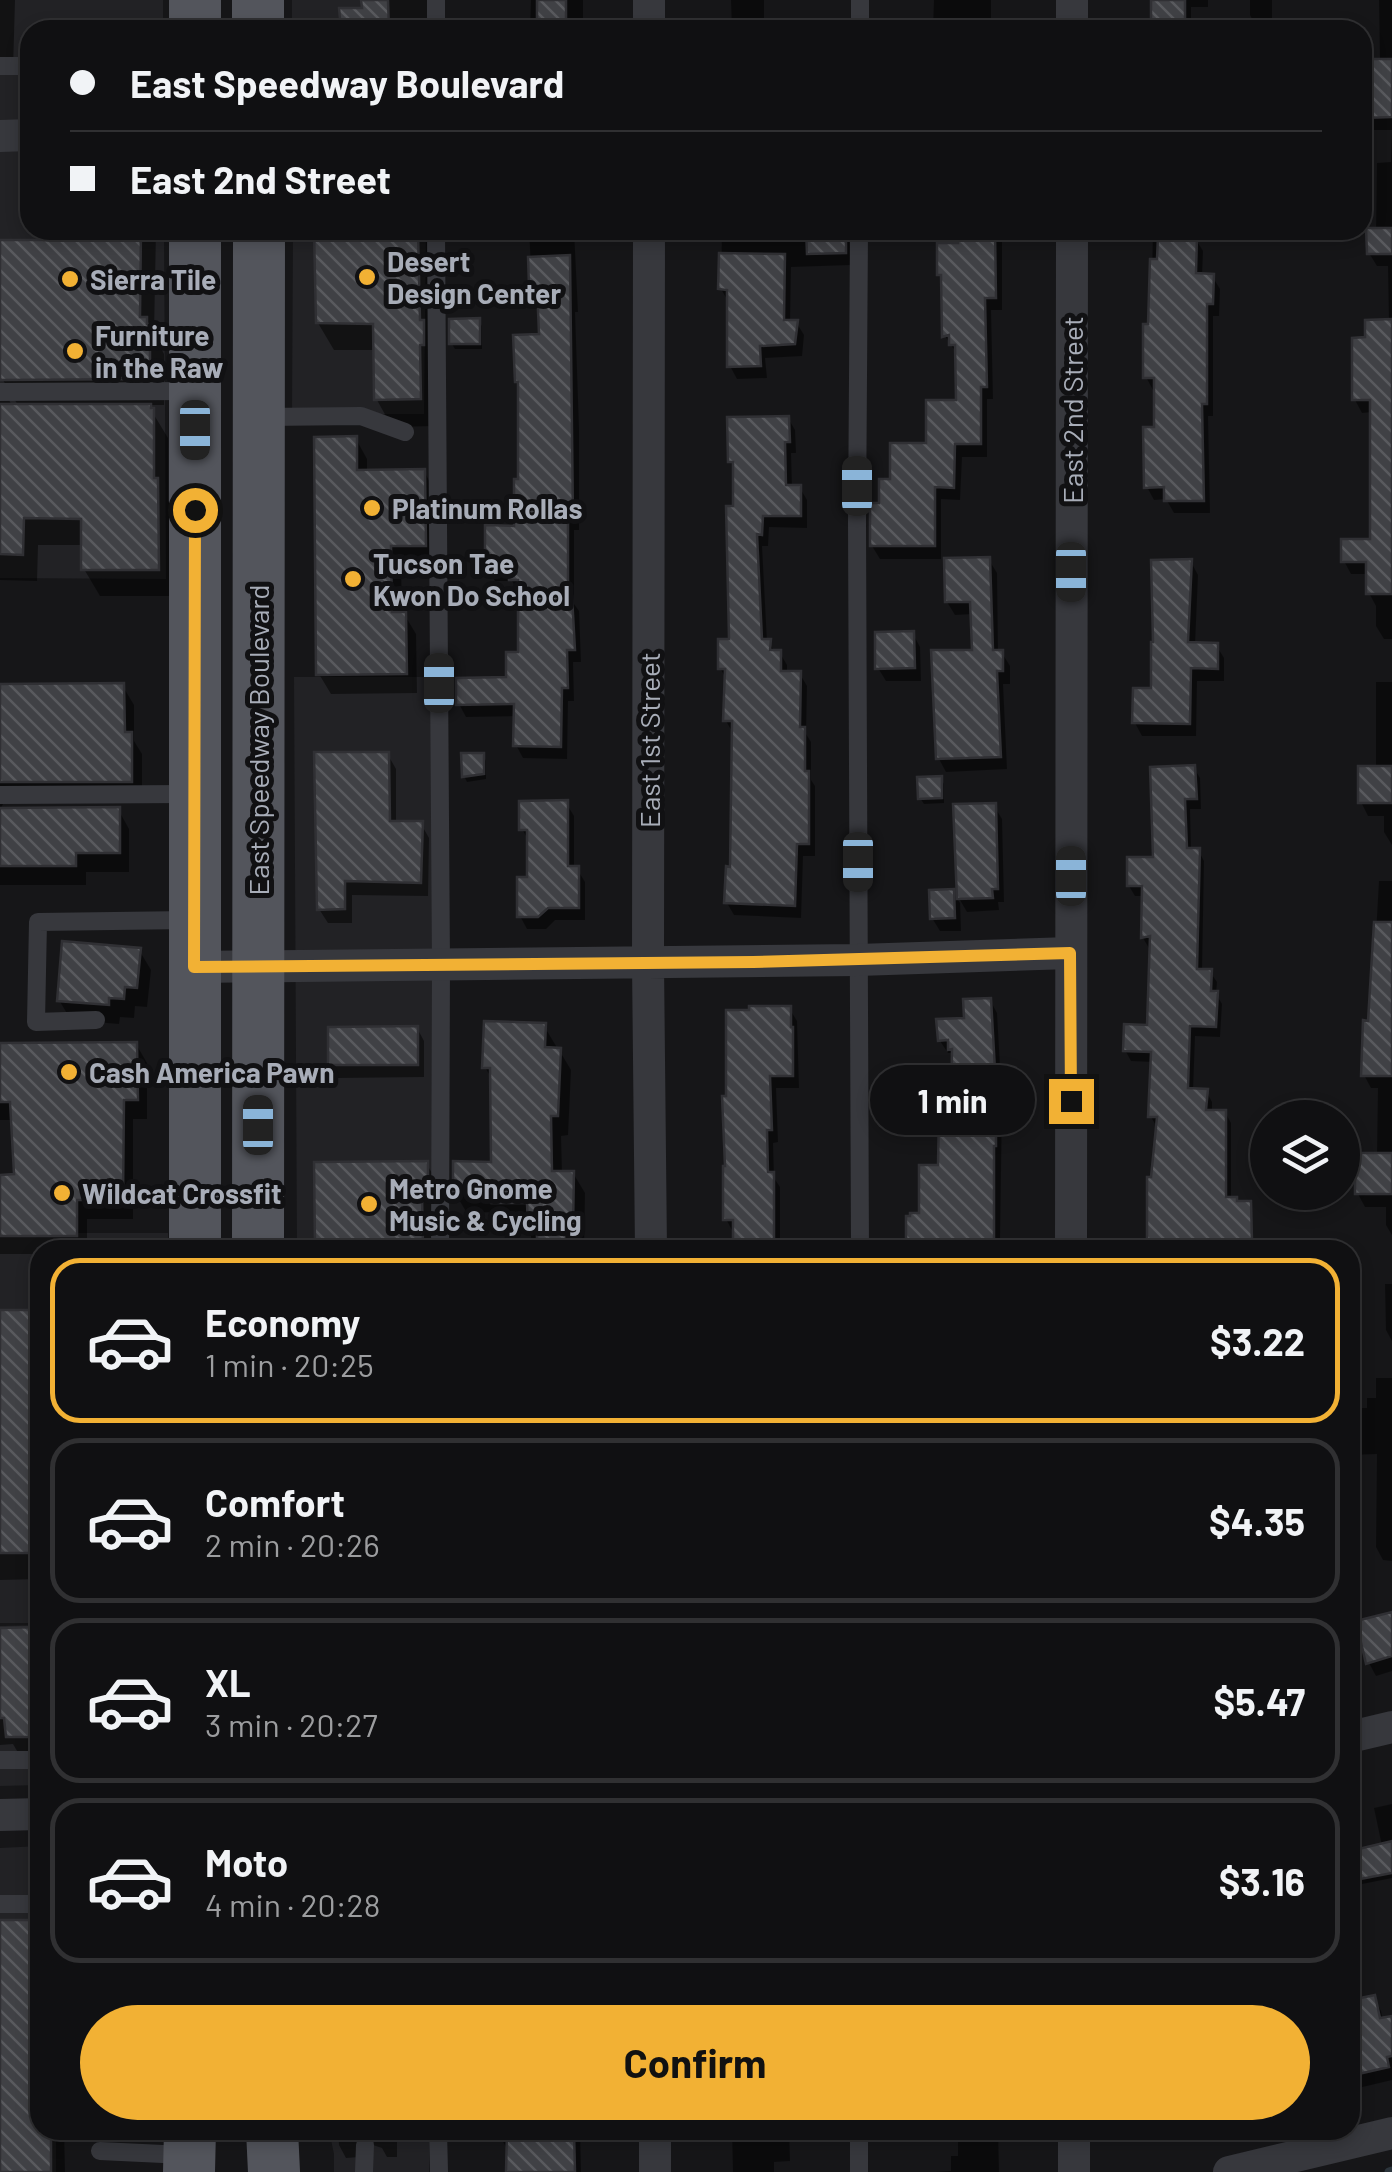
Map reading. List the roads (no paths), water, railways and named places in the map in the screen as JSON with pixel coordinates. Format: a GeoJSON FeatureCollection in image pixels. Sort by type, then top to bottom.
{"type":"FeatureCollection","features":[{"type":"Feature","properties":{"kind":"main road"},"geometry":{"type":"LineString","coordinates":[[195,240],[196,1240]]}},
{"type":"Feature","properties":{"kind":"main road","name":"East Speedway Boulevard"},"geometry":{"type":"LineString","coordinates":[[258,1240],[259,240]]}},
{"type":"Feature","properties":{"kind":"main road"},"geometry":{"type":"LineString","coordinates":[[272,2140],[274,2172]]}},
{"type":"Feature","properties":{"kind":"street","name":"East 1st Street"},"geometry":{"type":"LineString","coordinates":[[649,240],[651,1240]]}},
{"type":"Feature","properties":{"kind":"street","name":"East 2nd Street"},"geometry":{"type":"LineString","coordinates":[[1071,1240],[1072,240]]}},
{"type":"Feature","properties":{"kind":"street"},"geometry":{"type":"LineString","coordinates":[[194,943],[258,967],[858,960],[1070,953]]}},
{"type":"Feature","properties":{"kind":"street"},"geometry":{"type":"LineString","coordinates":[[1360,1734],[1392,1726]]}},
{"type":"Feature","properties":{"kind":"street"},"geometry":{"type":"LineString","coordinates":[[0,1815],[30,1814]]}},
{"type":"Feature","properties":{"kind":"street"},"geometry":{"type":"LineString","coordinates":[[1229,2172],[1392,2133]]}},
{"type":"Feature","properties":{"kind":"street"},"geometry":{"type":"LineString","coordinates":[[654,2172],[655,2140]]}},
{"type":"Feature","properties":{"kind":"street"},"geometry":{"type":"LineString","coordinates":[[1074,2140],[1074,2172]]}},
{"type":"Feature","properties":{"kind":"lane"},"geometry":{"type":"LineString","coordinates":[[436,240],[440,1240]]}},
{"type":"Feature","properties":{"kind":"lane"},"geometry":{"type":"LineString","coordinates":[[859,240],[860,1240]]}},
{"type":"Feature","properties":{"kind":"lane"},"geometry":{"type":"LineString","coordinates":[[0,392],[195,390]]}},
{"type":"Feature","properties":{"kind":"lane"},"geometry":{"type":"LineString","coordinates":[[258,417],[361,416],[406,432]]}},
{"type":"Feature","properties":{"kind":"lane"},"geometry":{"type":"LineString","coordinates":[[0,795],[194,794]]}},
{"type":"Feature","properties":{"kind":"lane"},"geometry":{"type":"LineString","coordinates":[[96,1020],[36,1022],[38,922],[194,943]]}},
{"type":"Feature","properties":{"kind":"lane"},"geometry":{"type":"LineString","coordinates":[[0,1760],[30,1760]]}},
{"type":"Feature","properties":{"kind":"lane"},"geometry":{"type":"LineString","coordinates":[[0,1904],[30,1904]]}},
{"type":"Feature","properties":{"kind":"lane"},"geometry":{"type":"LineString","coordinates":[[438,2140],[438,2172]]}},
{"type":"Feature","properties":{"kind":"lane"},"geometry":{"type":"LineString","coordinates":[[858,2172],[859,2140]]}},
{"type":"Feature","properties":{"kind":"lane"},"geometry":{"type":"LineString","coordinates":[[364,2172],[365,2144]]}},
{"type":"Feature","properties":{"kind":"lane"},"geometry":{"type":"LineString","coordinates":[[100,2151],[190,2152]]}},
{"type":"Feature","properties":{"kind":"place","name":"Desert Design Center"},"geometry":{"type":"Point","coordinates":[367,277]}},
{"type":"Feature","properties":{"kind":"place","name":"Sierra Tile"},"geometry":{"type":"Point","coordinates":[70,279]}},
{"type":"Feature","properties":{"kind":"place","name":"Furniture in the Raw"},"geometry":{"type":"Point","coordinates":[75,351]}},
{"type":"Feature","properties":{"kind":"place","name":"Platinum Rollas"},"geometry":{"type":"Point","coordinates":[372,508]}},
{"type":"Feature","properties":{"kind":"place","name":"Tucson Tae Kwon Do School"},"geometry":{"type":"Point","coordinates":[353,579]}},
{"type":"Feature","properties":{"kind":"place","name":"Cash America Pawn"},"geometry":{"type":"Point","coordinates":[69,1072]}},
{"type":"Feature","properties":{"kind":"place","name":"Wildcat Crossfit"},"geometry":{"type":"Point","coordinates":[62,1193]}},
{"type":"Feature","properties":{"kind":"place","name":"Metro Gnome Music & Cycling"},"geometry":{"type":"Point","coordinates":[369,1204]}}]}
